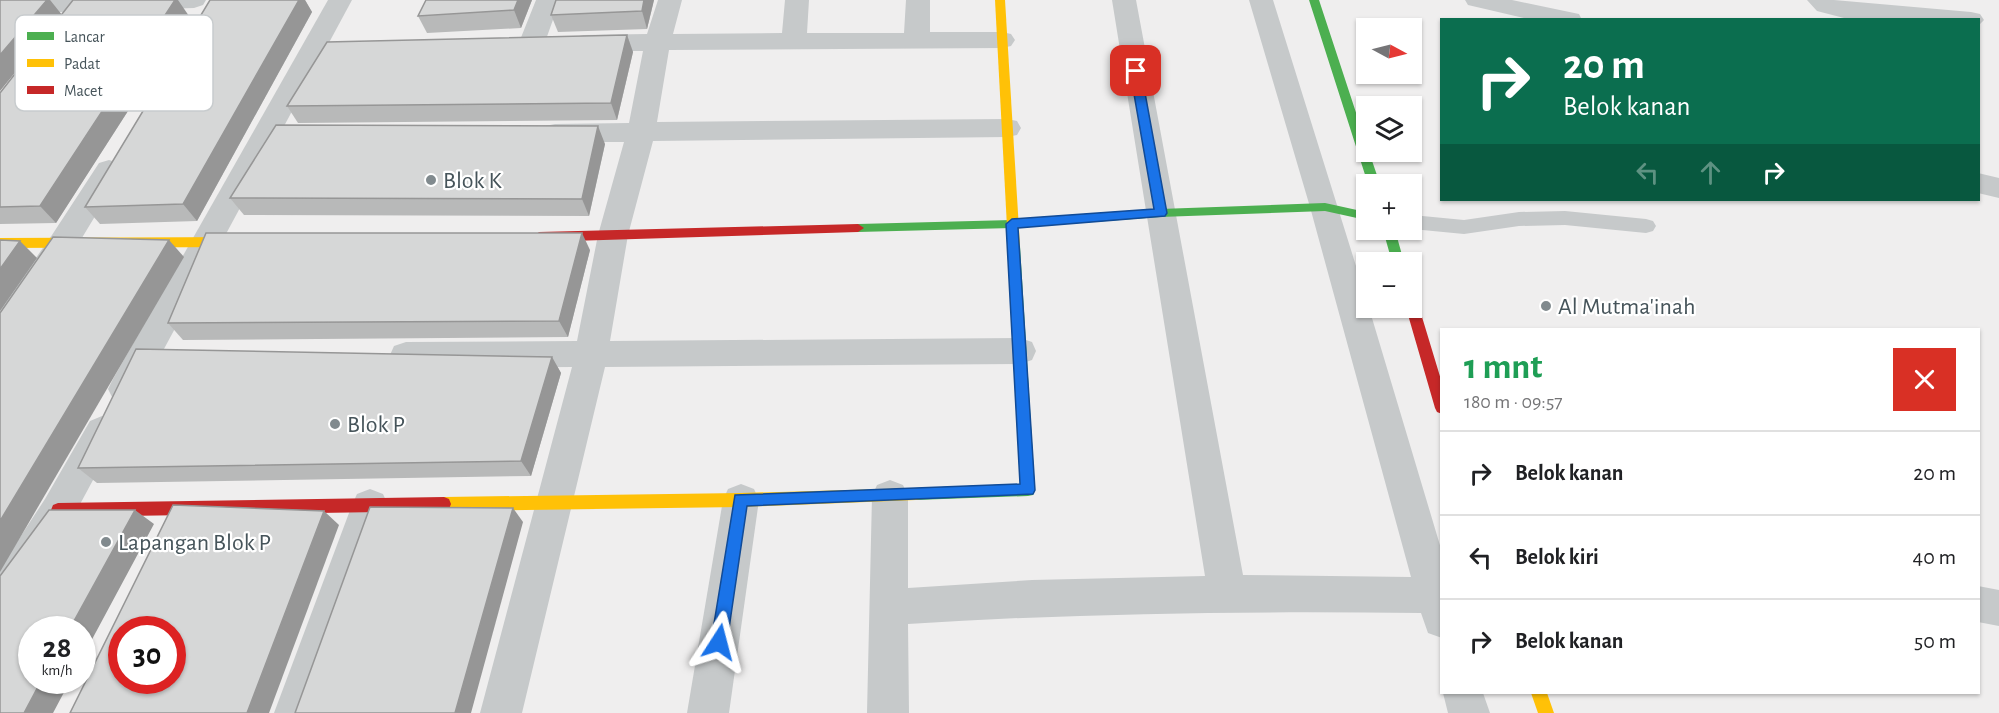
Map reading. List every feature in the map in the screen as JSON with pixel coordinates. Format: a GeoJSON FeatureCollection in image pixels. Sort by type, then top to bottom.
{"type":"FeatureCollection","features":[{"type":"Feature","properties":{"kind":"street"},"geometry":{"type":"LineString","coordinates":[[0,6],[84,1],[194,0]]}},
{"type":"Feature","properties":{"kind":"street"},"geometry":{"type":"LineString","coordinates":[[205,15],[214,0]]}},
{"type":"Feature","properties":{"kind":"street"},"geometry":{"type":"LineString","coordinates":[[0,602],[58,510],[340,0]]}},
{"type":"Feature","properties":{"kind":"street"},"geometry":{"type":"LineString","coordinates":[[548,0],[519,45],[658,41],[1002,40]]}},
{"type":"Feature","properties":{"kind":"street"},"geometry":{"type":"LineString","coordinates":[[501,713],[591,356],[613,236],[641,132],[658,41],[670,0]]}},
{"type":"Feature","properties":{"kind":"street"},"geometry":{"type":"LineString","coordinates":[[794,42],[797,0]]}},
{"type":"Feature","properties":{"kind":"street"},"geometry":{"type":"LineString","coordinates":[[917,40],[918,0]]}},
{"type":"Feature","properties":{"kind":"street"},"geometry":{"type":"LineString","coordinates":[[58,510],[172,523],[370,505],[741,500],[1028,490],[1000,0]]}},
{"type":"Feature","properties":{"kind":"street"},"geometry":{"type":"LineString","coordinates":[[1124,0],[1227,593]]}},
{"type":"Feature","properties":{"kind":"street"},"geometry":{"type":"LineString","coordinates":[[889,607],[1032,598],[1227,593],[1438,608],[1325,207],[1261,0]]}},
{"type":"Feature","properties":{"kind":"street"},"geometry":{"type":"LineString","coordinates":[[1314,0],[1371,174]]}},
{"type":"Feature","properties":{"kind":"street"},"geometry":{"type":"LineString","coordinates":[[1477,0],[1561,18]]}},
{"type":"Feature","properties":{"kind":"street"},"geometry":{"type":"LineString","coordinates":[[1819,0],[1826,6],[1844,10],[1946,18]]}},
{"type":"Feature","properties":{"kind":"street"},"geometry":{"type":"LineString","coordinates":[[1960,0],[1971,18]]}},
{"type":"Feature","properties":{"kind":"street"},"geometry":{"type":"LineString","coordinates":[[74,15],[84,1]]}},
{"type":"Feature","properties":{"kind":"street"},"geometry":{"type":"LineString","coordinates":[[1980,20],[1999,22]]}},
{"type":"Feature","properties":{"kind":"street"},"geometry":{"type":"LineString","coordinates":[[314,48],[347,47]]}},
{"type":"Feature","properties":{"kind":"street"},"geometry":{"type":"LineString","coordinates":[[524,133],[1007,128]]}},
{"type":"Feature","properties":{"kind":"street"},"geometry":{"type":"LineString","coordinates":[[265,136],[300,135]]}},
{"type":"Feature","properties":{"kind":"street"},"geometry":{"type":"LineString","coordinates":[[0,334],[63,243],[120,152]]}},
{"type":"Feature","properties":{"kind":"street"},"geometry":{"type":"LineString","coordinates":[[1980,183],[1999,188]]}},
{"type":"Feature","properties":{"kind":"street"},"geometry":{"type":"LineString","coordinates":[[530,237],[1012,224],[1160,213],[1325,207],[1356,214]]}},
{"type":"Feature","properties":{"kind":"street"},"geometry":{"type":"LineString","coordinates":[[0,243],[266,242]]}},
{"type":"Feature","properties":{"kind":"street"},"geometry":{"type":"LineString","coordinates":[[1415,318],[1440,401]]}},
{"type":"Feature","properties":{"kind":"street"},"geometry":{"type":"LineString","coordinates":[[379,355],[591,356],[1020,351]]}},
{"type":"Feature","properties":{"kind":"street"},"geometry":{"type":"LineString","coordinates":[[144,355],[179,355]]}},
{"type":"Feature","properties":{"kind":"street"},"geometry":{"type":"LineString","coordinates":[[888,713],[890,496]]}},
{"type":"Feature","properties":{"kind":"street"},"geometry":{"type":"LineString","coordinates":[[708,713],[741,500]]}},
{"type":"Feature","properties":{"kind":"street"},"geometry":{"type":"LineString","coordinates":[[295,713],[370,505]]}},
{"type":"Feature","properties":{"kind":"street"},"geometry":{"type":"LineString","coordinates":[[1980,604],[1999,608]]}},
{"type":"Feature","properties":{"kind":"street"},"geometry":{"type":"LineString","coordinates":[[1463,694],[1469,713]]}},
{"type":"Feature","properties":{"kind":"street"},"geometry":{"type":"LineString","coordinates":[[1539,694],[1546,713]]}},
{"type":"Feature","properties":{"kind":"lane"},"geometry":{"type":"LineString","coordinates":[[1422,223],[1464,227],[1519,219],[1565,218],[1646,226]]}},
{"type":"Feature","properties":{"kind":"building"},"geometry":{"type":"Polygon","coordinates":[[[0,0],[47,0],[34,15],[15,15],[15,37],[0,55],[0,0]]]}},
{"type":"Feature","properties":{"kind":"building"},"geometry":{"type":"Polygon","coordinates":[[[73,0],[175,0],[165,15],[61,15],[73,0]]]}},
{"type":"Feature","properties":{"kind":"building"},"geometry":{"type":"Polygon","coordinates":[[[210,0],[299,0],[183,204],[85,207],[143,111],[213,111],[213,15],[201,15],[210,0]]]}},
{"type":"Feature","properties":{"kind":"building"},"geometry":{"type":"Polygon","coordinates":[[[426,0],[518,0],[514,10],[418,16],[426,0]]]}},
{"type":"Feature","properties":{"kind":"building"},"geometry":{"type":"Polygon","coordinates":[[[556,0],[644,0],[642,11],[551,15],[556,0]]]}},
{"type":"Feature","properties":{"kind":"building","name":"Blok K"},"geometry":{"type":"Polygon","coordinates":[[[627,35],[611,103],[287,106],[327,42],[627,35]]]}},
{"type":"Feature","properties":{"kind":"building"},"geometry":{"type":"Polygon","coordinates":[[[15,74],[15,111],[102,111],[40,206],[0,207],[0,93],[15,74]]]}},
{"type":"Feature","properties":{"kind":"building","name":"Blok K"},"geometry":{"type":"Polygon","coordinates":[[[276,125],[598,126],[582,199],[230,198],[276,125]]]}},
{"type":"Feature","properties":{"kind":"building","name":"Blok P"},"geometry":{"type":"Polygon","coordinates":[[[206,233],[582,233],[559,321],[168,323],[206,233]]]}},
{"type":"Feature","properties":{"kind":"building"},"geometry":{"type":"Polygon","coordinates":[[[53,237],[169,240],[0,521],[0,313],[53,237]]]}},
{"type":"Feature","properties":{"kind":"building"},"geometry":{"type":"Polygon","coordinates":[[[0,240],[20,241],[0,269],[0,240]]]}},
{"type":"Feature","properties":{"kind":"building","name":"Blok P"},"geometry":{"type":"Polygon","coordinates":[[[136,349],[552,357],[521,461],[78,468],[136,349]]]}},
{"type":"Feature","properties":{"kind":"building"},"geometry":{"type":"Polygon","coordinates":[[[173,505],[324,511],[247,713],[70,713],[79,694],[96,694],[96,660],[108,636],[108,694],[186,694],[186,616],[118,616],[173,505]]]}},
{"type":"Feature","properties":{"kind":"building"},"geometry":{"type":"Polygon","coordinates":[[[370,507],[513,508],[455,713],[295,713],[370,507]]]}},
{"type":"Feature","properties":{"kind":"building"},"geometry":{"type":"Polygon","coordinates":[[[49,510],[135,510],[77,616],[18,616],[18,694],[34,694],[24,713],[0,713],[0,576],[49,510]]]}},
{"type":"Feature","properties":{"kind":"traffic: fast"},"geometry":{"type":"LineString","coordinates":[[1314,0],[1371,174]]}},
{"type":"Feature","properties":{"kind":"traffic: fast"},"geometry":{"type":"LineString","coordinates":[[858,228],[1012,224],[1160,213],[1325,207],[1356,214]]}},
{"type":"Feature","properties":{"kind":"traffic: fast"},"geometry":{"type":"LineString","coordinates":[[1392,240],[1395,252]]}},
{"type":"Feature","properties":{"kind":"traffic: fast"},"geometry":{"type":"LineString","coordinates":[[916,494],[1028,490],[1014,246]]}},
{"type":"Feature","properties":{"kind":"traffic: slow"},"geometry":{"type":"LineString","coordinates":[[1000,0],[1014,246]]}},
{"type":"Feature","properties":{"kind":"traffic: slow"},"geometry":{"type":"LineString","coordinates":[[0,243],[247,242]]}},
{"type":"Feature","properties":{"kind":"traffic: slow"},"geometry":{"type":"LineString","coordinates":[[444,504],[741,500],[916,494]]}},
{"type":"Feature","properties":{"kind":"traffic: slow"},"geometry":{"type":"LineString","coordinates":[[1539,694],[1546,713]]}},
{"type":"Feature","properties":{"kind":"traffic: jam"},"geometry":{"type":"LineString","coordinates":[[539,237],[858,228]]}},
{"type":"Feature","properties":{"kind":"traffic: jam"},"geometry":{"type":"LineString","coordinates":[[1415,318],[1440,401]]}},
{"type":"Feature","properties":{"kind":"traffic: jam"},"geometry":{"type":"LineString","coordinates":[[58,510],[444,504]]}},
{"type":"Feature","properties":{"kind":"place","name":"Blok K"},"geometry":{"type":"Point","coordinates":[431,180]}},
{"type":"Feature","properties":{"kind":"place","name":"Al Mutma'inah"},"geometry":{"type":"Point","coordinates":[1546,306]}},
{"type":"Feature","properties":{"kind":"place","name":"Blok P"},"geometry":{"type":"Point","coordinates":[335,424]}},
{"type":"Feature","properties":{"kind":"place","name":"Lapangan Blok P"},"geometry":{"type":"Point","coordinates":[106,542]}},
{"type":"Feature","properties":{"kind":"route"},"geometry":{"type":"LineString","coordinates":[[719,642],[741,500],[1028,490],[1012,224],[1160,213],[1136,71]]}}]}
